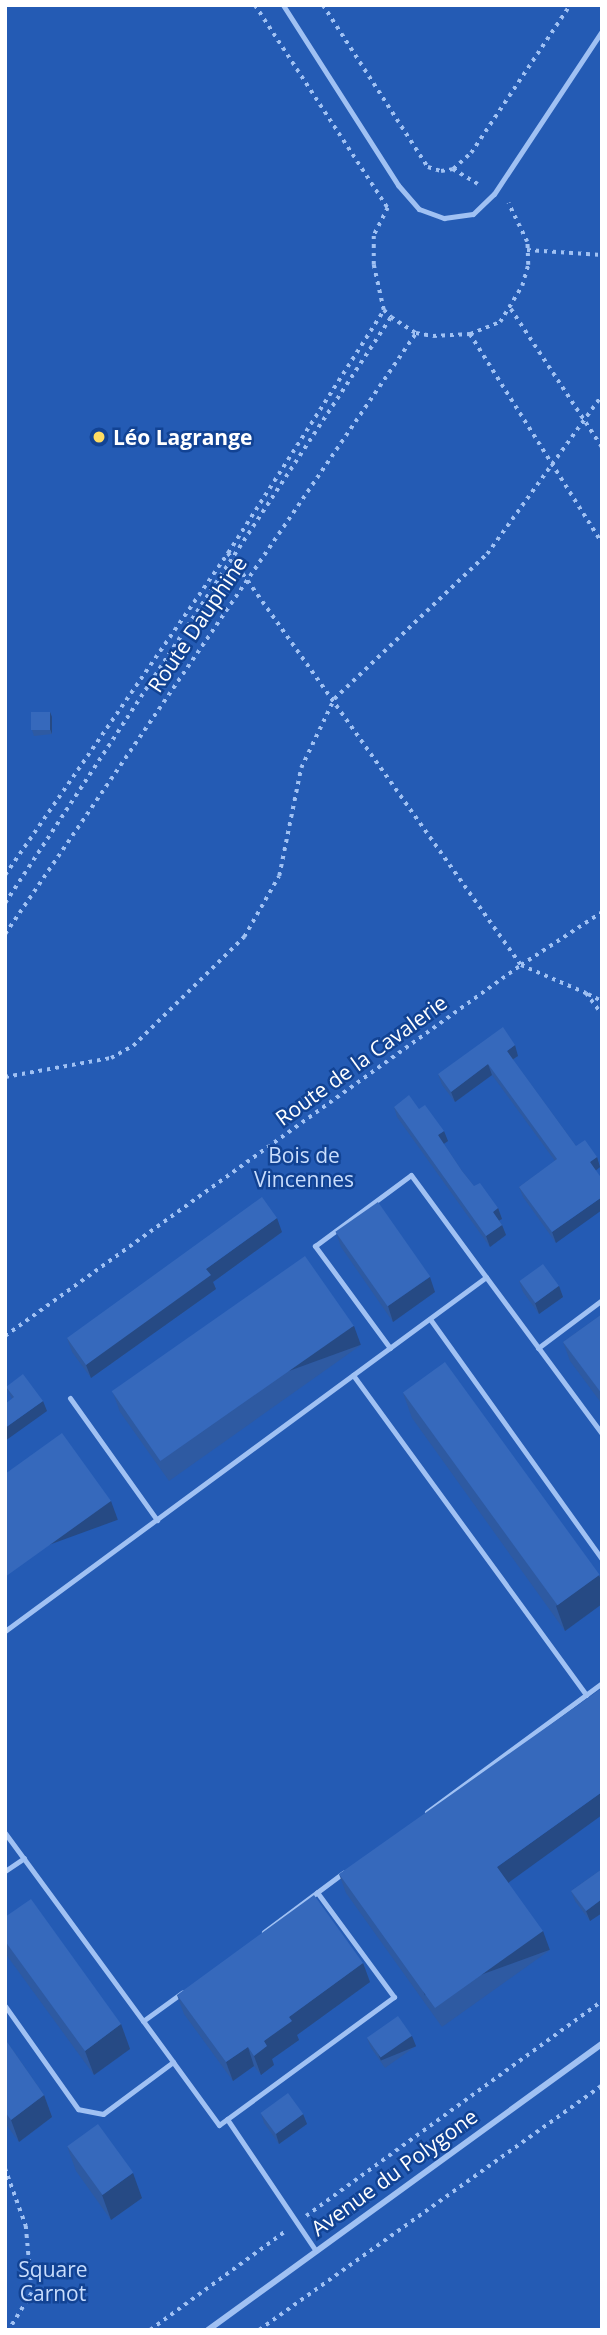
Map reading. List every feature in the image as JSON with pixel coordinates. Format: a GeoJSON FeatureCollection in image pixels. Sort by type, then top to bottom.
{"type":"FeatureCollection","features":[{"type":"Feature","properties":{"kind":"street","name":"Avenue du Polygone"},"geometry":{"type":"LineString","coordinates":[[208,2330],[602,2043]]}},
{"type":"Feature","properties":{"kind":"lane"},"geometry":{"type":"LineString","coordinates":[[283,5],[398,185],[419,209],[444,218],[473,214],[514,164],[602,31]]}},
{"type":"Feature","properties":{"kind":"lane"},"geometry":{"type":"LineString","coordinates":[[390,1348],[315,1246],[411,1175],[602,1434]]}},
{"type":"Feature","properties":{"kind":"lane"},"geometry":{"type":"LineString","coordinates":[[5,1632],[486,1277]]}},
{"type":"Feature","properties":{"kind":"lane"},"geometry":{"type":"LineString","coordinates":[[538,1348],[602,1300]]}},
{"type":"Feature","properties":{"kind":"lane"},"geometry":{"type":"LineString","coordinates":[[430,1319],[602,1559]]}},
{"type":"Feature","properties":{"kind":"lane"},"geometry":{"type":"LineString","coordinates":[[353,1375],[586,1695]]}},
{"type":"Feature","properties":{"kind":"lane"},"geometry":{"type":"LineString","coordinates":[[70,1398],[156,1520]]}},
{"type":"Feature","properties":{"kind":"lane"},"geometry":{"type":"LineString","coordinates":[[418,1818],[602,1683]]}},
{"type":"Feature","properties":{"kind":"lane"},"geometry":{"type":"LineString","coordinates":[[5,1833],[219,2125],[394,1997],[317,1892]]}},
{"type":"Feature","properties":{"kind":"lane"},"geometry":{"type":"LineString","coordinates":[[5,1871],[24,1858]]}},
{"type":"Feature","properties":{"kind":"lane"},"geometry":{"type":"LineString","coordinates":[[252,1941],[351,1868]]}},
{"type":"Feature","properties":{"kind":"lane"},"geometry":{"type":"LineString","coordinates":[[143,2021],[186,1989]]}},
{"type":"Feature","properties":{"kind":"lane"},"geometry":{"type":"LineString","coordinates":[[5,2006],[78,2109],[103,2114],[173,2062]]}},
{"type":"Feature","properties":{"kind":"lane"},"geometry":{"type":"LineString","coordinates":[[227,2119],[316,2250]]}},
{"type":"Feature","properties":{"kind":"path"},"geometry":{"type":"LineString","coordinates":[[255,5],[388,208],[374,236],[374,265],[384,310],[391,317],[416,333],[470,334],[500,322],[511,309],[522,286],[527,250],[516,212],[508,203]]}},
{"type":"Feature","properties":{"kind":"path"},"geometry":{"type":"LineString","coordinates":[[323,5],[428,167],[453,169],[478,184]]}},
{"type":"Feature","properties":{"kind":"path"},"geometry":{"type":"LineString","coordinates":[[453,169],[471,153],[570,5]]}},
{"type":"Feature","properties":{"kind":"path"},"geometry":{"type":"LineString","coordinates":[[527,250],[602,255]]}},
{"type":"Feature","properties":{"kind":"path"},"geometry":{"type":"LineString","coordinates":[[511,309],[602,447]]}},
{"type":"Feature","properties":{"kind":"path"},"geometry":{"type":"LineString","coordinates":[[5,875],[228,553],[384,310]]}},
{"type":"Feature","properties":{"kind":"path","name":"Route Dauphine"},"geometry":{"type":"LineString","coordinates":[[5,904],[391,317]]}},
{"type":"Feature","properties":{"kind":"path","name":"Route Dauphine"},"geometry":{"type":"LineString","coordinates":[[5,934],[416,333]]}},
{"type":"Feature","properties":{"kind":"path"},"geometry":{"type":"LineString","coordinates":[[470,334],[602,543]]}},
{"type":"Feature","properties":{"kind":"path"},"geometry":{"type":"LineString","coordinates":[[5,1077],[111,1058],[133,1046],[244,937],[279,876],[301,768],[334,699],[487,554],[602,395]]}},
{"type":"Feature","properties":{"kind":"path"},"geometry":{"type":"LineString","coordinates":[[228,553],[521,965],[602,1001]]}},
{"type":"Feature","properties":{"kind":"path","name":"Route de la Cavalerie"},"geometry":{"type":"LineString","coordinates":[[5,1336],[521,965],[602,912]]}},
{"type":"Feature","properties":{"kind":"path"},"geometry":{"type":"LineString","coordinates":[[586,993],[602,1014]]}},
{"type":"Feature","properties":{"kind":"path"},"geometry":{"type":"LineString","coordinates":[[150,2330],[602,2001]]}},
{"type":"Feature","properties":{"kind":"path"},"geometry":{"type":"LineString","coordinates":[[259,2330],[602,2085]]}},
{"type":"Feature","properties":{"kind":"path"},"geometry":{"type":"LineString","coordinates":[[5,2168],[26,2226],[32,2293],[9,2330]]}},
{"type":"Feature","properties":{"kind":"green space","name":"Bois de Vincennes"},"geometry":{"type":"Polygon","coordinates":[[[5,5],[602,5],[602,2330],[5,2330],[5,5]]]}},
{"type":"Feature","properties":{"kind":"building"},"geometry":{"type":"Polygon","coordinates":[[[31,712],[50,712],[50,730],[31,730],[31,712]]]}},
{"type":"Feature","properties":{"kind":"building"},"geometry":{"type":"Polygon","coordinates":[[[503,1027],[515,1045],[507,1051],[576,1146],[585,1140],[597,1157],[590,1162],[602,1179],[602,1197],[552,1232],[519,1187],[557,1159],[488,1064],[451,1092],[438,1074],[503,1027]]]}},
{"type":"Feature","properties":{"kind":"building"},"geometry":{"type":"Polygon","coordinates":[[[409,1095],[419,1109],[425,1105],[444,1131],[438,1135],[462,1171],[474,1186],[480,1183],[498,1208],[493,1212],[502,1225],[486,1236],[394,1107],[409,1095]]]}},
{"type":"Feature","properties":{"kind":"building"},"geometry":{"type":"Polygon","coordinates":[[[262,1197],[277,1218],[206,1269],[211,1275],[86,1365],[67,1338],[262,1197]]]}},
{"type":"Feature","properties":{"kind":"building"},"geometry":{"type":"Polygon","coordinates":[[[378,1202],[430,1277],[388,1306],[335,1232],[378,1202]]]}},
{"type":"Feature","properties":{"kind":"building"},"geometry":{"type":"Polygon","coordinates":[[[305,1256],[354,1326],[160,1461],[112,1391],[305,1256]]]}},
{"type":"Feature","properties":{"kind":"building"},"geometry":{"type":"Polygon","coordinates":[[[543,1264],[559,1286],[535,1303],[520,1281],[543,1264]]]}},
{"type":"Feature","properties":{"kind":"building"},"geometry":{"type":"Polygon","coordinates":[[[602,1314],[602,1394],[563,1342],[602,1314]]]}},
{"type":"Feature","properties":{"kind":"building"},"geometry":{"type":"Polygon","coordinates":[[[445,1362],[600,1575],[558,1605],[403,1393],[445,1362]]]}},
{"type":"Feature","properties":{"kind":"building"},"geometry":{"type":"Polygon","coordinates":[[[23,1374],[43,1401],[5,1428],[5,1404],[14,1397],[6,1387],[23,1374]]]}},
{"type":"Feature","properties":{"kind":"building"},"geometry":{"type":"Polygon","coordinates":[[[62,1433],[111,1501],[5,1577],[5,1474],[62,1433]]]}},
{"type":"Feature","properties":{"kind":"building"},"geometry":{"type":"Polygon","coordinates":[[[602,1688],[602,1792],[497,1867],[543,1931],[435,2008],[339,1874],[602,1688]]]}},
{"type":"Feature","properties":{"kind":"building"},"geometry":{"type":"Polygon","coordinates":[[[602,1869],[602,1899],[586,1911],[571,1891],[602,1869]]]}},
{"type":"Feature","properties":{"kind":"building"},"geometry":{"type":"Polygon","coordinates":[[[314,1895],[363,1963],[289,2017],[292,2021],[264,2041],[267,2046],[254,2056],[248,2047],[226,2062],[177,1995],[314,1895]]]}},
{"type":"Feature","properties":{"kind":"building"},"geometry":{"type":"Polygon","coordinates":[[[31,1899],[121,2024],[85,2051],[5,1941],[5,1917],[31,1899]]]}},
{"type":"Feature","properties":{"kind":"building"},"geometry":{"type":"Polygon","coordinates":[[[398,2016],[412,2036],[381,2057],[367,2038],[398,2016]]]}},
{"type":"Feature","properties":{"kind":"building"},"geometry":{"type":"Polygon","coordinates":[[[5,2039],[44,2095],[11,2120],[5,2112],[5,2039]]]}},
{"type":"Feature","properties":{"kind":"building"},"geometry":{"type":"Polygon","coordinates":[[[288,2093],[303,2114],[276,2134],[260,2113],[288,2093]]]}},
{"type":"Feature","properties":{"kind":"building"},"geometry":{"type":"Polygon","coordinates":[[[98,2124],[133,2173],[103,2195],[67,2146],[98,2124]]]}},
{"type":"Feature","properties":{"kind":"place","name":"Léo Lagrange"},"geometry":{"type":"Point","coordinates":[99,437]}},
{"type":"Feature","properties":{"kind":"park label","name":"Square Carnot"},"geometry":{"type":"Point","coordinates":[53,2281]}}]}
